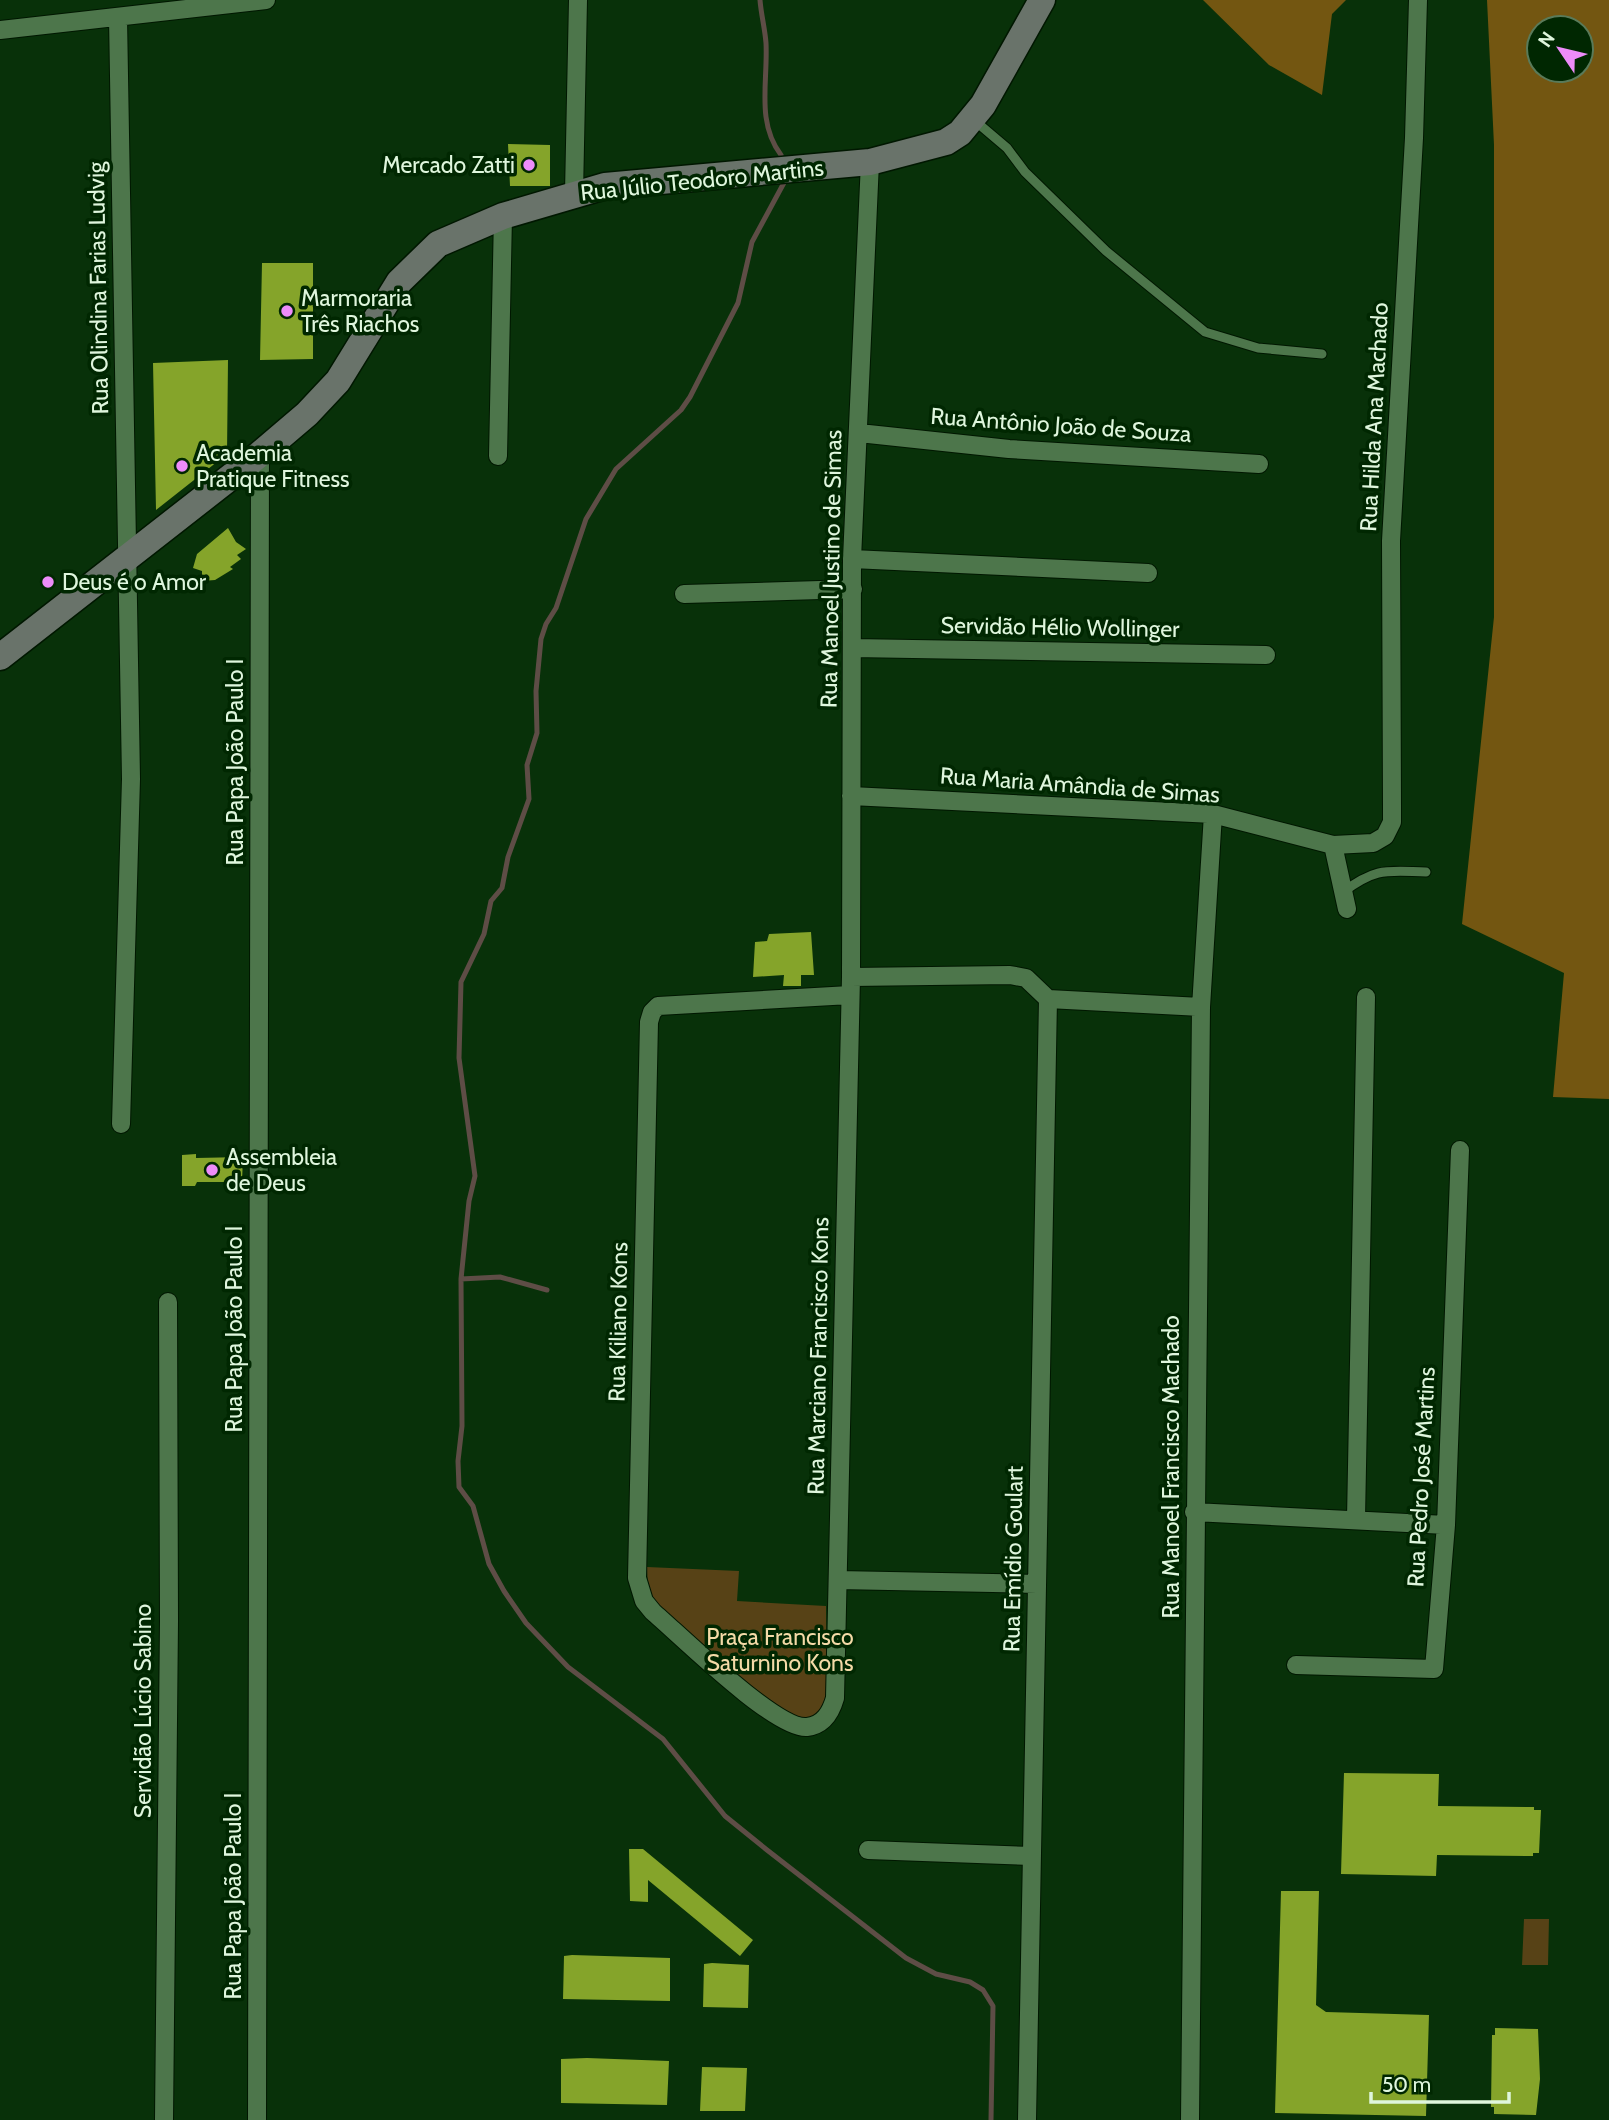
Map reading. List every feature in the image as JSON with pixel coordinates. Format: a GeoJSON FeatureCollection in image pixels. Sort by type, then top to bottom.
{"type":"FeatureCollection","features":[{"type":"Feature","properties":{"kind":"main road","name":"Rua Júlio Teodoro Martins"},"geometry":{"type":"LineString","coordinates":[[0,657],[260,454],[307,414],[338,380],[387,300],[423,256],[457,234],[503,216],[605,186],[870,162],[946,142],[973,119],[1042,0]]}},
{"type":"Feature","properties":{"kind":"street"},"geometry":{"type":"LineString","coordinates":[[0,30],[266,0]]}},
{"type":"Feature","properties":{"kind":"street"},"geometry":{"type":"LineString","coordinates":[[574,193],[578,0]]}},
{"type":"Feature","properties":{"kind":"street","name":"Rua Hilda Ana Machado"},"geometry":{"type":"LineString","coordinates":[[1385,836],[1392,822],[1392,508],[1413,159],[1419,0]]}},
{"type":"Feature","properties":{"kind":"street","name":"Rua Olindina Farias Ludvig"},"geometry":{"type":"LineString","coordinates":[[118,17],[131,779],[121,1124]]}},
{"type":"Feature","properties":{"kind":"street","name":"Rua Manoel Justino de Simas"},"geometry":{"type":"LineString","coordinates":[[851,986],[852,559],[870,162]]}},
{"type":"Feature","properties":{"kind":"street"},"geometry":{"type":"LineString","coordinates":[[498,456],[503,216]]}},
{"type":"Feature","properties":{"kind":"street","name":"Rua Antônio João de Souza"},"geometry":{"type":"LineString","coordinates":[[859,433],[1009,449],[1259,464]]}},
{"type":"Feature","properties":{"kind":"street","name":"Rua Papa João Paulo I"},"geometry":{"type":"LineString","coordinates":[[257,2120],[260,454]]}},
{"type":"Feature","properties":{"kind":"street"},"geometry":{"type":"LineString","coordinates":[[852,559],[1148,573]]}},
{"type":"Feature","properties":{"kind":"street"},"geometry":{"type":"LineString","coordinates":[[684,594],[853,589]]}},
{"type":"Feature","properties":{"kind":"street","name":"Servidão Hélio Wollinger"},"geometry":{"type":"LineString","coordinates":[[853,648],[1266,655]]}},
{"type":"Feature","properties":{"kind":"street","name":"Rua Maria Amândia de Simas"},"geometry":{"type":"LineString","coordinates":[[851,796],[1213,814],[1333,845],[1373,843],[1385,836]]}},
{"type":"Feature","properties":{"kind":"street","name":"Rua Manoel Francisco Machado"},"geometry":{"type":"LineString","coordinates":[[1190,2120],[1201,1007],[1213,814]]}},
{"type":"Feature","properties":{"kind":"street"},"geometry":{"type":"LineString","coordinates":[[1333,845],[1345,901]]}},
{"type":"Feature","properties":{"kind":"street"},"geometry":{"type":"LineString","coordinates":[[851,986],[1010,975],[1026,978],[1048,999],[1201,1007]]}},
{"type":"Feature","properties":{"kind":"street","name":"Rua Marciano Francisco Kons"},"geometry":{"type":"LineString","coordinates":[[827,1717],[835,1698],[851,986]]}},
{"type":"Feature","properties":{"kind":"street","name":"Rua Kiliano Kons"},"geometry":{"type":"LineString","coordinates":[[827,1717],[808,1727],[799,1726],[770,1713],[653,1612],[639,1590],[637,1578],[649,1022],[652,1012],[658,1006],[851,986]]}},
{"type":"Feature","properties":{"kind":"street"},"geometry":{"type":"LineString","coordinates":[[1356,1519],[1366,997]]}},
{"type":"Feature","properties":{"kind":"street","name":"Rua Emídio Goulart"},"geometry":{"type":"LineString","coordinates":[[1027,2120],[1048,999]]}},
{"type":"Feature","properties":{"kind":"street","name":"Rua Pedro José Martins"},"geometry":{"type":"LineString","coordinates":[[1296,1665],[1434,1669],[1446,1525],[1460,1150]]}},
{"type":"Feature","properties":{"kind":"street","name":"Servidão Lúcio Sabino"},"geometry":{"type":"LineString","coordinates":[[164,2120],[169,1635],[168,1302]]}},
{"type":"Feature","properties":{"kind":"street"},"geometry":{"type":"LineString","coordinates":[[1194,1512],[1446,1525]]}},
{"type":"Feature","properties":{"kind":"street"},"geometry":{"type":"LineString","coordinates":[[838,1580],[1037,1584]]}},
{"type":"Feature","properties":{"kind":"street"},"geometry":{"type":"LineString","coordinates":[[868,1850],[1032,1856]]}},
{"type":"Feature","properties":{"kind":"lane"},"geometry":{"type":"LineString","coordinates":[[973,119],[1007,148],[1025,172],[1106,251],[1205,332],[1258,348],[1322,354]]}},
{"type":"Feature","properties":{"kind":"lane"},"geometry":{"type":"LineString","coordinates":[[1345,901],[1367,875],[1378,871],[1426,872]]}},
{"type":"Feature","properties":{"kind":"green space","name":"Praça Francisco Saturnino Kons"},"geometry":{"type":"Polygon","coordinates":[[[647,1567],[739,1571],[737,1601],[826,1606],[827,1695],[820,1711],[804,1720],[773,1707],[655,1604],[648,1591],[647,1567]]]}},
{"type":"Feature","properties":{"kind":"green space"},"geometry":{"type":"Polygon","coordinates":[[[1524,1919],[1549,1919],[1548,1965],[1522,1965],[1524,1919]]]}},
{"type":"Feature","properties":{"kind":"shaded area"},"geometry":{"type":"Polygon","coordinates":[[[1203,0],[1346,0],[1332,14],[1322,95],[1269,65],[1203,0]]]}},
{"type":"Feature","properties":{"kind":"shaded area"},"geometry":{"type":"Polygon","coordinates":[[[1487,0],[1609,0],[1609,1099],[1553,1097],[1564,973],[1462,924],[1494,617],[1494,145],[1487,0]]]}},
{"type":"Feature","properties":{"kind":"building","name":"Mercado Zatti"},"geometry":{"type":"Polygon","coordinates":[[[508,144],[550,145],[550,186],[510,186],[508,144]]]}},
{"type":"Feature","properties":{"kind":"building","name":"Marmoraria Três Riachos"},"geometry":{"type":"Polygon","coordinates":[[[262,263],[313,263],[313,359],[260,360],[262,263]]]}},
{"type":"Feature","properties":{"kind":"building"},"geometry":{"type":"Polygon","coordinates":[[[228,360],[227,454],[156,510],[153,363],[228,360]]]}},
{"type":"Feature","properties":{"kind":"building"},"geometry":{"type":"Polygon","coordinates":[[[228,528],[236,542],[246,549],[237,555],[241,559],[230,567],[233,569],[215,580],[202,581],[202,571],[193,568],[197,554],[228,528]]]}},
{"type":"Feature","properties":{"kind":"building"},"geometry":{"type":"Polygon","coordinates":[[[811,932],[814,975],[801,975],[801,986],[783,986],[784,975],[753,977],[755,942],[767,941],[769,934],[811,932]]]}},
{"type":"Feature","properties":{"kind":"building","name":"Assembleia de Deus"},"geometry":{"type":"Polygon","coordinates":[[[196,1154],[196,1158],[243,1157],[242,1182],[197,1182],[195,1186],[182,1186],[182,1155],[196,1154]]]}},
{"type":"Feature","properties":{"kind":"building"},"geometry":{"type":"Polygon","coordinates":[[[1344,1773],[1439,1774],[1438,1806],[1534,1807],[1534,1810],[1541,1810],[1539,1853],[1533,1853],[1533,1856],[1437,1855],[1436,1876],[1341,1874],[1344,1773]]]}},
{"type":"Feature","properties":{"kind":"building"},"geometry":{"type":"Polygon","coordinates":[[[629,1849],[643,1849],[753,1940],[740,1956],[648,1880],[648,1902],[630,1901],[629,1849]]]}},
{"type":"Feature","properties":{"kind":"building"},"geometry":{"type":"Polygon","coordinates":[[[1281,1891],[1319,1891],[1316,2005],[1326,2012],[1429,2015],[1426,2116],[1275,2113],[1281,1891]]]}},
{"type":"Feature","properties":{"kind":"building"},"geometry":{"type":"Polygon","coordinates":[[[564,1956],[670,1958],[670,2001],[563,1999],[564,1956]]]}},
{"type":"Feature","properties":{"kind":"building"},"geometry":{"type":"Polygon","coordinates":[[[704,1964],[749,1965],[748,2008],[703,2007],[704,1964]]]}},
{"type":"Feature","properties":{"kind":"building"},"geometry":{"type":"Polygon","coordinates":[[[1495,2028],[1538,2029],[1540,2079],[1536,2115],[1494,2114],[1494,2107],[1491,2107],[1492,2035],[1495,2035],[1495,2028]]]}},
{"type":"Feature","properties":{"kind":"building"},"geometry":{"type":"Polygon","coordinates":[[[561,2059],[669,2061],[667,2105],[561,2103],[561,2059]]]}},
{"type":"Feature","properties":{"kind":"building"},"geometry":{"type":"Polygon","coordinates":[[[702,2067],[747,2068],[745,2111],[700,2111],[702,2067]]]}},
{"type":"Feature","properties":{"kind":"waterway"},"geometry":{"type":"LineString","coordinates":[[760,0],[766,43],[766,115],[768,129],[781,155]]}},
{"type":"Feature","properties":{"kind":"waterway"},"geometry":{"type":"LineString","coordinates":[[786,179],[752,242],[738,303],[690,397],[681,410],[616,469],[586,519],[556,608],[541,639],[536,691],[537,733],[527,765],[529,799],[508,857],[502,888],[491,901],[484,934],[461,982],[459,1058],[475,1176],[469,1201],[461,1279],[462,1426],[458,1461],[459,1487],[473,1506],[489,1564],[504,1591],[526,1623],[568,1667],[663,1739],[725,1816],[767,1850],[906,1958],[936,1974],[970,1982],[983,1990],[993,2006],[991,2120]]}},
{"type":"Feature","properties":{"kind":"waterway"},"geometry":{"type":"LineString","coordinates":[[461,1279],[500,1277],[547,1290]]}},
{"type":"Feature","properties":{"kind":"place","name":"Mercado Zatti"},"geometry":{"type":"Point","coordinates":[529,165]}},
{"type":"Feature","properties":{"kind":"place","name":"Marmoraria Três Riachos"},"geometry":{"type":"Point","coordinates":[287,311]}},
{"type":"Feature","properties":{"kind":"place","name":"Academia Pratique Fitness"},"geometry":{"type":"Point","coordinates":[182,466]}},
{"type":"Feature","properties":{"kind":"place","name":"Deus é o Amor"},"geometry":{"type":"Point","coordinates":[48,582]}},
{"type":"Feature","properties":{"kind":"place","name":"Assembleia de Deus"},"geometry":{"type":"Point","coordinates":[212,1170]}}]}
